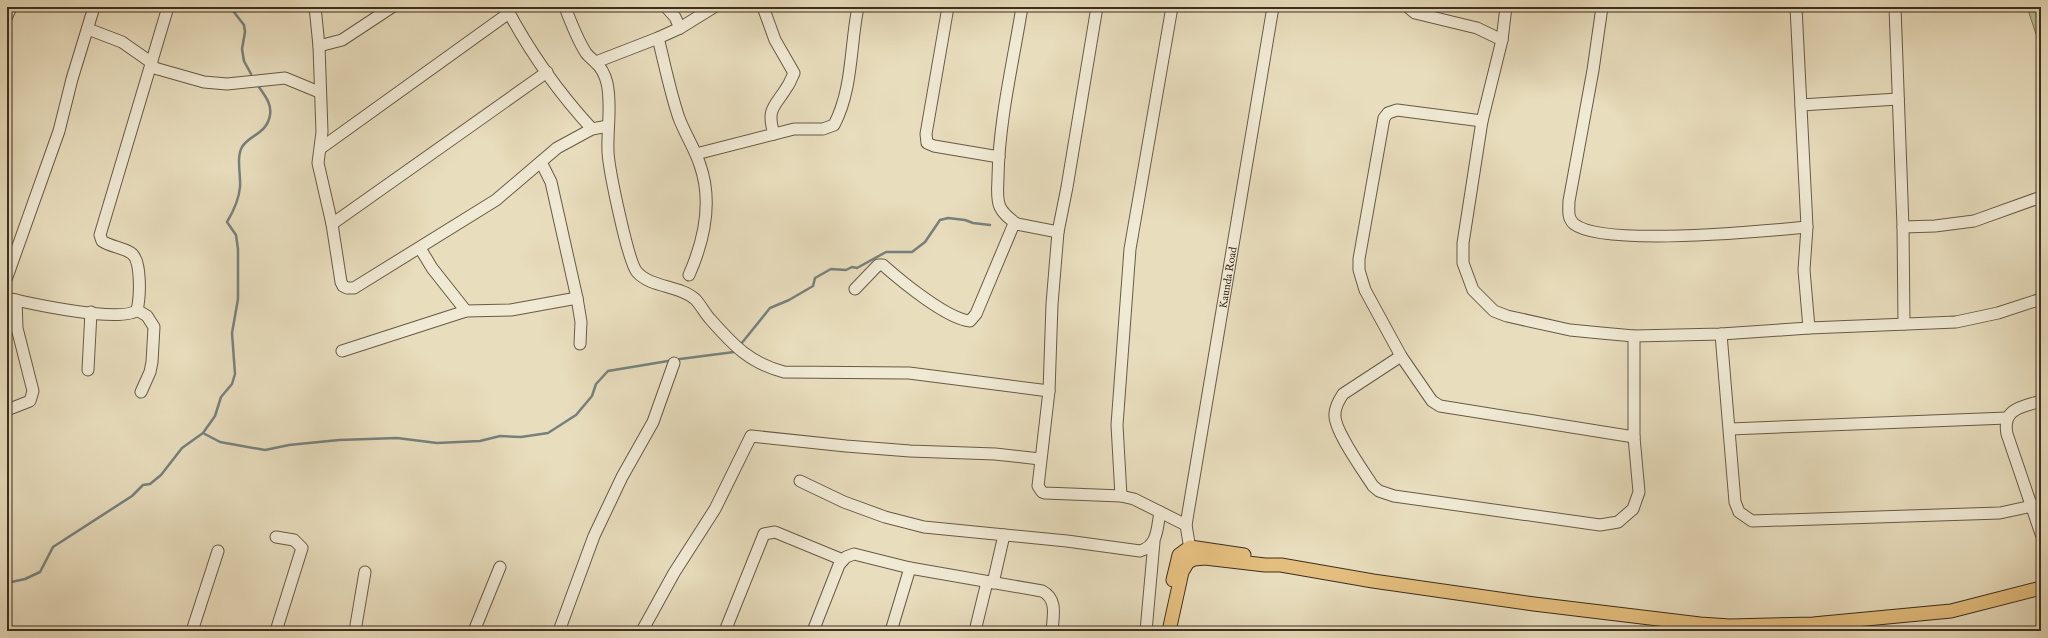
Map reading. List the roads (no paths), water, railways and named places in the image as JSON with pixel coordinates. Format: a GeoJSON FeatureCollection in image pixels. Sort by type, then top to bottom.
{"type":"FeatureCollection","features":[{"type":"Feature","properties":{"kind":"main road"},"geometry":{"type":"LineString","coordinates":[[1166,631],[1166,618],[1177,560],[1182,552],[1199,553],[1265,565],[1281,565],[1373,581],[1534,604],[1700,624],[1730,626],[1813,624],[1951,611],[2041,588]]}},
{"type":"Feature","properties":{"kind":"main road"},"geometry":{"type":"LineString","coordinates":[[1169,631],[1182,572],[1188,562],[1199,553]]}},
{"type":"Feature","properties":{"kind":"street"},"geometry":{"type":"LineString","coordinates":[[7,16],[11,7]]}},
{"type":"Feature","properties":{"kind":"street"},"geometry":{"type":"LineString","coordinates":[[7,277],[59,131],[72,79],[94,7]]}},
{"type":"Feature","properties":{"kind":"street"},"geometry":{"type":"LineString","coordinates":[[7,410],[30,401],[33,391],[11,299],[47,307],[91,312],[127,315],[133,314],[137,310],[139,289],[136,259],[131,253],[102,242],[100,236],[168,7]]}},
{"type":"Feature","properties":{"kind":"street"},"geometry":{"type":"LineString","coordinates":[[315,7],[319,46],[320,92],[321,148],[318,163],[332,224],[341,282],[343,286],[347,288],[354,288],[496,200],[557,148],[592,129],[608,126]]}},
{"type":"Feature","properties":{"kind":"street"},"geometry":{"type":"LineString","coordinates":[[319,46],[342,40],[392,7]]}},
{"type":"Feature","properties":{"kind":"street"},"geometry":{"type":"LineString","coordinates":[[565,7],[576,37],[588,56],[596,62],[602,71],[609,93],[608,126],[610,174],[630,254],[638,273],[646,278],[687,294],[695,299],[724,334],[753,360],[766,367],[784,372],[909,373],[1049,391]]}},
{"type":"Feature","properties":{"kind":"street"},"geometry":{"type":"LineString","coordinates":[[666,7],[675,17],[680,28]]}},
{"type":"Feature","properties":{"kind":"street"},"geometry":{"type":"LineString","coordinates":[[596,62],[680,28],[714,7]]}},
{"type":"Feature","properties":{"kind":"street"},"geometry":{"type":"LineString","coordinates":[[763,7],[775,40],[794,72],[787,88],[772,106],[770,121],[774,134]]}},
{"type":"Feature","properties":{"kind":"street"},"geometry":{"type":"LineString","coordinates":[[696,154],[794,129],[823,129],[834,125],[842,106],[851,69],[852,36],[858,7]]}},
{"type":"Feature","properties":{"kind":"street"},"geometry":{"type":"LineString","coordinates":[[948,7],[926,134],[927,143],[934,146],[999,158]]}},
{"type":"Feature","properties":{"kind":"street"},"geometry":{"type":"LineString","coordinates":[[1022,7],[1004,110],[999,158],[998,184],[1000,207],[1006,216],[1017,224],[1058,232]]}},
{"type":"Feature","properties":{"kind":"street"},"geometry":{"type":"LineString","coordinates":[[1097,7],[1068,187],[1058,232],[1052,304],[1049,391],[1038,483],[1042,492],[1121,496],[1134,499],[1186,525]]}},
{"type":"Feature","properties":{"kind":"street"},"geometry":{"type":"LineString","coordinates":[[1121,496],[1117,425],[1130,249],[1172,7]]}},
{"type":"Feature","properties":{"kind":"street","name":"Kaunda Road"},"geometry":{"type":"LineString","coordinates":[[1199,553],[1186,525],[1273,7]]}},
{"type":"Feature","properties":{"kind":"street"},"geometry":{"type":"LineString","coordinates":[[1408,7],[1415,13],[1477,28],[1502,40]]}},
{"type":"Feature","properties":{"kind":"street"},"geometry":{"type":"LineString","coordinates":[[1506,7],[1502,40],[1482,121],[1463,242],[1464,263],[1473,290],[1494,312],[1570,330],[1634,336],[1721,334],[1809,328],[1956,322],[1979,318],[2041,299]]}},
{"type":"Feature","properties":{"kind":"street"},"geometry":{"type":"LineString","coordinates":[[1602,7],[1593,70],[1569,201],[1570,217],[1573,223],[1588,230],[1642,236],[1736,233],[1807,227]]}},
{"type":"Feature","properties":{"kind":"street"},"geometry":{"type":"LineString","coordinates":[[1796,7],[1807,227],[1804,270],[1809,328]]}},
{"type":"Feature","properties":{"kind":"street"},"geometry":{"type":"LineString","coordinates":[[1894,7],[1903,227],[1904,324]]}},
{"type":"Feature","properties":{"kind":"street"},"geometry":{"type":"LineString","coordinates":[[321,148],[507,10],[547,72],[572,106],[592,129]]}},
{"type":"Feature","properties":{"kind":"street"},"geometry":{"type":"LineString","coordinates":[[88,28],[122,42],[152,65],[204,82],[227,84],[285,78],[320,92]]}},
{"type":"Feature","properties":{"kind":"street"},"geometry":{"type":"LineString","coordinates":[[658,38],[675,107],[696,154],[705,188],[706,217],[699,253],[689,275]]}},
{"type":"Feature","properties":{"kind":"street"},"geometry":{"type":"LineString","coordinates":[[332,224],[547,72]]}},
{"type":"Feature","properties":{"kind":"street"},"geometry":{"type":"LineString","coordinates":[[1801,105],[1898,99]]}},
{"type":"Feature","properties":{"kind":"street"},"geometry":{"type":"LineString","coordinates":[[1482,121],[1403,110],[1388,113],[1384,118],[1359,270],[1365,290],[1401,356],[1432,401],[1440,406],[1634,437]]}},
{"type":"Feature","properties":{"kind":"street"},"geometry":{"type":"LineString","coordinates":[[542,162],[552,182],[577,298],[581,322],[580,344]]}},
{"type":"Feature","properties":{"kind":"street"},"geometry":{"type":"LineString","coordinates":[[1903,227],[1948,225],[1974,221],[2041,197]]}},
{"type":"Feature","properties":{"kind":"street"},"geometry":{"type":"LineString","coordinates":[[855,289],[878,265],[883,265],[914,291],[954,315],[970,320],[976,314],[1010,229],[1017,224]]}},
{"type":"Feature","properties":{"kind":"street"},"geometry":{"type":"LineString","coordinates":[[420,248],[432,268],[466,311]]}},
{"type":"Feature","properties":{"kind":"street"},"geometry":{"type":"LineString","coordinates":[[342,351],[466,311],[511,310],[577,298]]}},
{"type":"Feature","properties":{"kind":"street"},"geometry":{"type":"LineString","coordinates":[[137,310],[147,316],[154,327],[152,362],[150,372],[141,392]]}},
{"type":"Feature","properties":{"kind":"street"},"geometry":{"type":"LineString","coordinates":[[88,370],[91,312]]}},
{"type":"Feature","properties":{"kind":"street"},"geometry":{"type":"LineString","coordinates":[[1721,334],[1735,502],[1739,512],[1752,521],[1994,513],[2037,505]]}},
{"type":"Feature","properties":{"kind":"street"},"geometry":{"type":"LineString","coordinates":[[1401,356],[1343,394],[1338,402],[1335,413],[1337,427],[1373,486],[1386,494],[1600,525],[1610,525],[1618,522],[1633,509],[1638,492],[1634,437],[1634,336]]}},
{"type":"Feature","properties":{"kind":"street"},"geometry":{"type":"LineString","coordinates":[[559,631],[594,536],[622,477],[653,422],[674,363]]}},
{"type":"Feature","properties":{"kind":"street"},"geometry":{"type":"LineString","coordinates":[[2041,401],[2014,410],[2007,418],[2007,434],[2037,505],[2041,534]]}},
{"type":"Feature","properties":{"kind":"street"},"geometry":{"type":"LineString","coordinates":[[1730,428],[2007,418]]}},
{"type":"Feature","properties":{"kind":"street"},"geometry":{"type":"LineString","coordinates":[[642,631],[674,573],[715,509],[751,436],[846,446],[910,451],[995,454],[1040,459]]}},
{"type":"Feature","properties":{"kind":"street"},"geometry":{"type":"LineString","coordinates":[[800,481],[844,502],[905,523],[924,527],[1067,541],[1140,551],[1148,549],[1154,542]]}},
{"type":"Feature","properties":{"kind":"street"},"geometry":{"type":"LineString","coordinates":[[1146,631],[1154,542],[1160,512]]}},
{"type":"Feature","properties":{"kind":"street"},"geometry":{"type":"LineString","coordinates":[[726,631],[764,534],[770,531],[775,532],[842,560]]}},
{"type":"Feature","properties":{"kind":"street"},"geometry":{"type":"LineString","coordinates":[[974,631],[1004,535]]}},
{"type":"Feature","properties":{"kind":"street"},"geometry":{"type":"LineString","coordinates":[[276,537],[294,540],[302,548],[276,631]]}},
{"type":"Feature","properties":{"kind":"street"},"geometry":{"type":"LineString","coordinates":[[192,631],[218,551]]}},
{"type":"Feature","properties":{"kind":"street"},"geometry":{"type":"LineString","coordinates":[[813,631],[842,560],[854,554],[910,568],[1042,591],[1048,594],[1053,604],[1052,631]]}},
{"type":"Feature","properties":{"kind":"street"},"geometry":{"type":"LineString","coordinates":[[474,631],[500,567]]}},
{"type":"Feature","properties":{"kind":"street"},"geometry":{"type":"LineString","coordinates":[[891,631],[910,568]]}},
{"type":"Feature","properties":{"kind":"street"},"geometry":{"type":"LineString","coordinates":[[355,631],[365,572]]}},
{"type":"Feature","properties":{"kind":"waterway"},"geometry":{"type":"LineString","coordinates":[[230,7],[244,25],[245,32],[242,49],[244,61],[251,74]]}},
{"type":"Feature","properties":{"kind":"waterway"},"geometry":{"type":"LineString","coordinates":[[7,583],[25,579],[40,572],[53,547],[132,496],[143,485],[150,484],[161,475],[182,448],[203,433],[215,416],[221,397],[232,384],[235,374],[232,333],[238,299],[238,249],[236,235],[227,222],[239,192],[240,151],[245,143],[262,130],[270,115],[269,104],[259,87]]}},
{"type":"Feature","properties":{"kind":"waterway"},"geometry":{"type":"LineString","coordinates":[[741,344],[770,308],[789,300],[813,286],[815,278],[831,269],[846,270],[852,267],[857,268],[886,252],[912,252],[925,242],[940,220],[948,218],[990,225]]}},
{"type":"Feature","properties":{"kind":"waterway"},"geometry":{"type":"LineString","coordinates":[[203,433],[220,442],[265,450],[289,445],[339,440],[397,438],[437,443],[480,441],[500,436],[521,437],[548,433],[576,415],[592,396],[596,384],[608,371],[734,352]]}}]}
